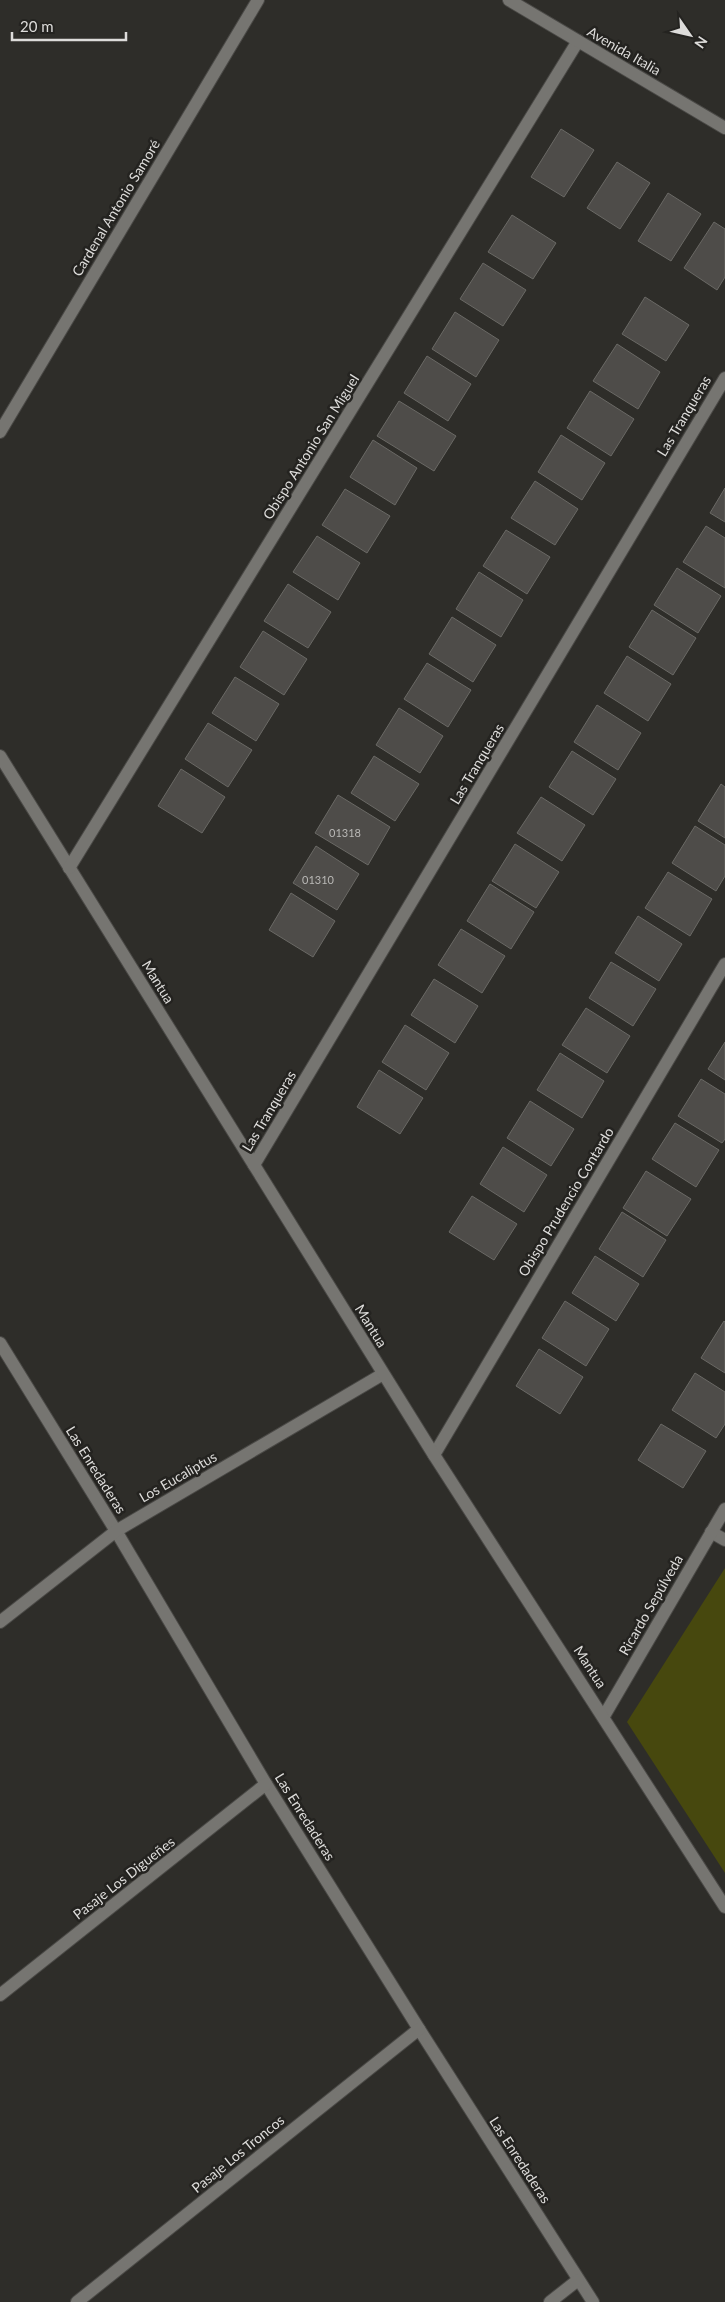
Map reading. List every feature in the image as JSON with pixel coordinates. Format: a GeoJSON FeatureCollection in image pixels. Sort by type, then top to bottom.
{"type":"FeatureCollection","features":[{"type":"Feature","properties":{"kind":"street","name":"Cardenal Antonio Samoré"},"geometry":{"type":"LineString","coordinates":[[0,432],[258,0]]}},
{"type":"Feature","properties":{"kind":"street","name":"Avenida Italia"},"geometry":{"type":"LineString","coordinates":[[509,0],[725,128]]}},
{"type":"Feature","properties":{"kind":"street","name":"Obispo Antonio San Miguel"},"geometry":{"type":"LineString","coordinates":[[69,868],[578,41]]}},
{"type":"Feature","properties":{"kind":"street","name":"Las Tranqueras"},"geometry":{"type":"LineString","coordinates":[[254,1165],[725,378]]}},
{"type":"Feature","properties":{"kind":"street","name":"Mantua"},"geometry":{"type":"LineString","coordinates":[[0,756],[434,1455],[604,1716],[725,1907]]}},
{"type":"Feature","properties":{"kind":"street","name":"Obispo Prudencio Contardo"},"geometry":{"type":"LineString","coordinates":[[434,1455],[725,964]]}},
{"type":"Feature","properties":{"kind":"street","name":"Las Enredaderas"},"geometry":{"type":"LineString","coordinates":[[0,1343],[116,1531],[266,1784],[418,2029],[593,2302]]}},
{"type":"Feature","properties":{"kind":"street","name":"Los Eucaliptus"},"geometry":{"type":"LineString","coordinates":[[0,1622],[116,1531],[383,1374]]}},
{"type":"Feature","properties":{"kind":"street","name":"Ricardo Sepúlveda"},"geometry":{"type":"LineString","coordinates":[[604,1716],[725,1509]]}},
{"type":"Feature","properties":{"kind":"street"},"geometry":{"type":"LineString","coordinates":[[712,1532],[725,1540]]}},
{"type":"Feature","properties":{"kind":"street","name":"Pasaje Los Digueñes"},"geometry":{"type":"LineString","coordinates":[[0,1995],[266,1784]]}},
{"type":"Feature","properties":{"kind":"street","name":"Pasaje Los Troncos"},"geometry":{"type":"LineString","coordinates":[[77,2302],[418,2029]]}},
{"type":"Feature","properties":{"kind":"street"},"geometry":{"type":"LineString","coordinates":[[550,2302],[578,2280]]}},
{"type":"Feature","properties":{"kind":"shaded area"},"geometry":{"type":"Polygon","coordinates":[[[725,1568],[725,1873],[627,1722],[725,1568]]]}},
{"type":"Feature","properties":{"kind":"building"},"geometry":{"type":"Polygon","coordinates":[[[561,129],[594,150],[564,197],[531,177],[561,129]]]}},
{"type":"Feature","properties":{"kind":"building"},"geometry":{"type":"Polygon","coordinates":[[[617,162],[650,183],[620,229],[587,208],[617,162]]]}},
{"type":"Feature","properties":{"kind":"building"},"geometry":{"type":"Polygon","coordinates":[[[668,193],[701,214],[671,261],[638,241],[668,193]]]}},
{"type":"Feature","properties":{"kind":"building"},"geometry":{"type":"Polygon","coordinates":[[[512,215],[556,243],[533,279],[488,252],[512,215]]]}},
{"type":"Feature","properties":{"kind":"building"},"geometry":{"type":"Polygon","coordinates":[[[714,222],[725,229],[725,277],[717,290],[684,268],[714,222]]]}},
{"type":"Feature","properties":{"kind":"building"},"geometry":{"type":"Polygon","coordinates":[[[483,263],[526,290],[503,326],[460,299],[483,263]]]}},
{"type":"Feature","properties":{"kind":"building"},"geometry":{"type":"Polygon","coordinates":[[[645,297],[689,325],[666,361],[622,334],[645,297]]]}},
{"type":"Feature","properties":{"kind":"building"},"geometry":{"type":"Polygon","coordinates":[[[455,312],[499,340],[476,377],[432,349],[455,312]]]}},
{"type":"Feature","properties":{"kind":"building"},"geometry":{"type":"Polygon","coordinates":[[[617,344],[660,372],[638,409],[593,381],[617,344]]]}},
{"type":"Feature","properties":{"kind":"building"},"geometry":{"type":"Polygon","coordinates":[[[427,356],[471,384],[448,421],[404,393],[427,356]]]}},
{"type":"Feature","properties":{"kind":"building"},"geometry":{"type":"Polygon","coordinates":[[[590,391],[634,419],[611,456],[567,428],[590,391]]]}},
{"type":"Feature","properties":{"kind":"building"},"geometry":{"type":"Polygon","coordinates":[[[399,401],[456,436],[434,471],[377,436],[399,401]]]}},
{"type":"Feature","properties":{"kind":"building"},"geometry":{"type":"Polygon","coordinates":[[[561,435],[605,463],[582,500],[538,472],[561,435]]]}},
{"type":"Feature","properties":{"kind":"building"},"geometry":{"type":"Polygon","coordinates":[[[373,440],[417,468],[395,505],[350,477],[373,440]]]}},
{"type":"Feature","properties":{"kind":"building"},"geometry":{"type":"Polygon","coordinates":[[[535,481],[578,509],[555,545],[511,518],[535,481]]]}},
{"type":"Feature","properties":{"kind":"building"},"geometry":{"type":"Polygon","coordinates":[[[725,488],[725,522],[710,513],[725,488]]]}},
{"type":"Feature","properties":{"kind":"building"},"geometry":{"type":"Polygon","coordinates":[[[345,489],[390,516],[367,553],[322,525],[345,489]]]}},
{"type":"Feature","properties":{"kind":"building"},"geometry":{"type":"Polygon","coordinates":[[[706,526],[725,538],[725,588],[683,562],[706,526]]]}},
{"type":"Feature","properties":{"kind":"building"},"geometry":{"type":"Polygon","coordinates":[[[506,530],[550,557],[527,594],[483,566],[506,530]]]}},
{"type":"Feature","properties":{"kind":"building"},"geometry":{"type":"Polygon","coordinates":[[[317,536],[360,563],[338,600],[293,572],[317,536]]]}},
{"type":"Feature","properties":{"kind":"building"},"geometry":{"type":"Polygon","coordinates":[[[677,568],[721,596],[698,633],[654,605],[677,568]]]}},
{"type":"Feature","properties":{"kind":"building"},"geometry":{"type":"Polygon","coordinates":[[[479,572],[523,600],[501,637],[456,609],[479,572]]]}},
{"type":"Feature","properties":{"kind":"building"},"geometry":{"type":"Polygon","coordinates":[[[288,584],[331,612],[308,648],[264,621],[288,584]]]}},
{"type":"Feature","properties":{"kind":"building"},"geometry":{"type":"Polygon","coordinates":[[[652,610],[696,638],[673,675],[629,647],[652,610]]]}},
{"type":"Feature","properties":{"kind":"building"},"geometry":{"type":"Polygon","coordinates":[[[452,617],[496,645],[473,682],[429,654],[452,617]]]}},
{"type":"Feature","properties":{"kind":"building"},"geometry":{"type":"Polygon","coordinates":[[[263,631],[307,659],[284,695],[240,667],[263,631]]]}},
{"type":"Feature","properties":{"kind":"building"},"geometry":{"type":"Polygon","coordinates":[[[627,656],[671,684],[648,721],[604,693],[627,656]]]}},
{"type":"Feature","properties":{"kind":"building"},"geometry":{"type":"Polygon","coordinates":[[[427,663],[471,690],[448,727],[404,699],[427,663]]]}},
{"type":"Feature","properties":{"kind":"building"},"geometry":{"type":"Polygon","coordinates":[[[235,677],[279,704],[256,741],[212,713],[235,677]]]}},
{"type":"Feature","properties":{"kind":"building"},"geometry":{"type":"Polygon","coordinates":[[[597,705],[641,733],[618,770],[574,742],[597,705]]]}},
{"type":"Feature","properties":{"kind":"building"},"geometry":{"type":"Polygon","coordinates":[[[399,708],[443,736],[420,773],[376,745],[399,708]]]}},
{"type":"Feature","properties":{"kind":"building"},"geometry":{"type":"Polygon","coordinates":[[[208,723],[252,750],[228,787],[185,759],[208,723]]]}},
{"type":"Feature","properties":{"kind":"building"},"geometry":{"type":"Polygon","coordinates":[[[572,751],[616,779],[593,815],[549,787],[572,751]]]}},
{"type":"Feature","properties":{"kind":"building"},"geometry":{"type":"Polygon","coordinates":[[[374,756],[419,784],[395,821],[351,793],[374,756]]]}},
{"type":"Feature","properties":{"kind":"building"},"geometry":{"type":"Polygon","coordinates":[[[181,769],[225,797],[202,833],[158,806],[181,769]]]}},
{"type":"Feature","properties":{"kind":"building"},"geometry":{"type":"Polygon","coordinates":[[[721,784],[725,787],[725,838],[698,821],[721,784]]]}},
{"type":"Feature","properties":{"kind":"building"},"geometry":{"type":"Polygon","coordinates":[[[338,795],[390,827],[368,865],[315,833],[338,795]]]}},
{"type":"Feature","properties":{"kind":"building"},"geometry":{"type":"Polygon","coordinates":[[[541,797],[585,825],[562,861],[517,833],[541,797]]]}},
{"type":"Feature","properties":{"kind":"building"},"geometry":{"type":"Polygon","coordinates":[[[695,826],[725,845],[725,876],[716,891],[672,863],[695,826]]]}},
{"type":"Feature","properties":{"kind":"building"},"geometry":{"type":"Polygon","coordinates":[[[515,844],[559,872],[536,908],[492,881],[515,844]]]}},
{"type":"Feature","properties":{"kind":"building"},"geometry":{"type":"Polygon","coordinates":[[[316,846],[359,874],[337,910],[293,883],[316,846]]]}},
{"type":"Feature","properties":{"kind":"building"},"geometry":{"type":"Polygon","coordinates":[[[668,872],[712,899],[690,936],[645,908],[668,872]]]}},
{"type":"Feature","properties":{"kind":"building"},"geometry":{"type":"Polygon","coordinates":[[[490,884],[534,912],[511,949],[467,921],[490,884]]]}},
{"type":"Feature","properties":{"kind":"building"},"geometry":{"type":"Polygon","coordinates":[[[291,893],[335,921],[313,957],[269,930],[291,893]]]}},
{"type":"Feature","properties":{"kind":"building"},"geometry":{"type":"Polygon","coordinates":[[[638,916],[682,944],[659,981],[615,953],[638,916]]]}},
{"type":"Feature","properties":{"kind":"building"},"geometry":{"type":"Polygon","coordinates":[[[461,929],[505,956],[482,993],[438,965],[461,929]]]}},
{"type":"Feature","properties":{"kind":"building"},"geometry":{"type":"Polygon","coordinates":[[[611,962],[656,989],[633,1026],[589,998],[611,962]]]}},
{"type":"Feature","properties":{"kind":"building"},"geometry":{"type":"Polygon","coordinates":[[[434,979],[478,1006],[455,1043],[411,1015],[434,979]]]}},
{"type":"Feature","properties":{"kind":"building"},"geometry":{"type":"Polygon","coordinates":[[[586,1008],[630,1036],[607,1073],[562,1045],[586,1008]]]}},
{"type":"Feature","properties":{"kind":"building"},"geometry":{"type":"Polygon","coordinates":[[[405,1025],[449,1053],[426,1090],[382,1062],[405,1025]]]}},
{"type":"Feature","properties":{"kind":"building"},"geometry":{"type":"Polygon","coordinates":[[[725,1042],[725,1080],[708,1069],[725,1042]]]}},
{"type":"Feature","properties":{"kind":"building"},"geometry":{"type":"Polygon","coordinates":[[[560,1053],[604,1081],[582,1118],[537,1090],[560,1053]]]}},
{"type":"Feature","properties":{"kind":"building"},"geometry":{"type":"Polygon","coordinates":[[[379,1070],[423,1098],[400,1134],[357,1107],[379,1070]]]}},
{"type":"Feature","properties":{"kind":"building"},"geometry":{"type":"Polygon","coordinates":[[[701,1079],[725,1094],[725,1139],[722,1143],[678,1116],[701,1079]]]}},
{"type":"Feature","properties":{"kind":"building"},"geometry":{"type":"Polygon","coordinates":[[[530,1101],[574,1129],[551,1166],[507,1138],[530,1101]]]}},
{"type":"Feature","properties":{"kind":"building"},"geometry":{"type":"Polygon","coordinates":[[[675,1123],[719,1150],[696,1187],[652,1159],[675,1123]]]}},
{"type":"Feature","properties":{"kind":"building"},"geometry":{"type":"Polygon","coordinates":[[[503,1147],[547,1175],[524,1212],[480,1184],[503,1147]]]}},
{"type":"Feature","properties":{"kind":"building"},"geometry":{"type":"Polygon","coordinates":[[[646,1171],[691,1199],[667,1236],[623,1208],[646,1171]]]}},
{"type":"Feature","properties":{"kind":"building"},"geometry":{"type":"Polygon","coordinates":[[[472,1196],[517,1224],[494,1260],[449,1232],[472,1196]]]}},
{"type":"Feature","properties":{"kind":"building"},"geometry":{"type":"Polygon","coordinates":[[[622,1212],[666,1240],[643,1277],[599,1249],[622,1212]]]}},
{"type":"Feature","properties":{"kind":"building"},"geometry":{"type":"Polygon","coordinates":[[[595,1256],[639,1284],[616,1321],[572,1293],[595,1256]]]}},
{"type":"Feature","properties":{"kind":"building"},"geometry":{"type":"Polygon","coordinates":[[[565,1301],[609,1329],[586,1366],[542,1338],[565,1301]]]}},
{"type":"Feature","properties":{"kind":"building"},"geometry":{"type":"Polygon","coordinates":[[[725,1322],[725,1373],[701,1358],[725,1322]]]}},
{"type":"Feature","properties":{"kind":"building"},"geometry":{"type":"Polygon","coordinates":[[[539,1349],[583,1377],[560,1414],[516,1386],[539,1349]]]}},
{"type":"Feature","properties":{"kind":"building"},"geometry":{"type":"Polygon","coordinates":[[[695,1373],[725,1392],[725,1424],[716,1438],[672,1410],[695,1373]]]}},
{"type":"Feature","properties":{"kind":"building"},"geometry":{"type":"Polygon","coordinates":[[[661,1424],[706,1451],[683,1488],[638,1460],[661,1424]]]}}]}
